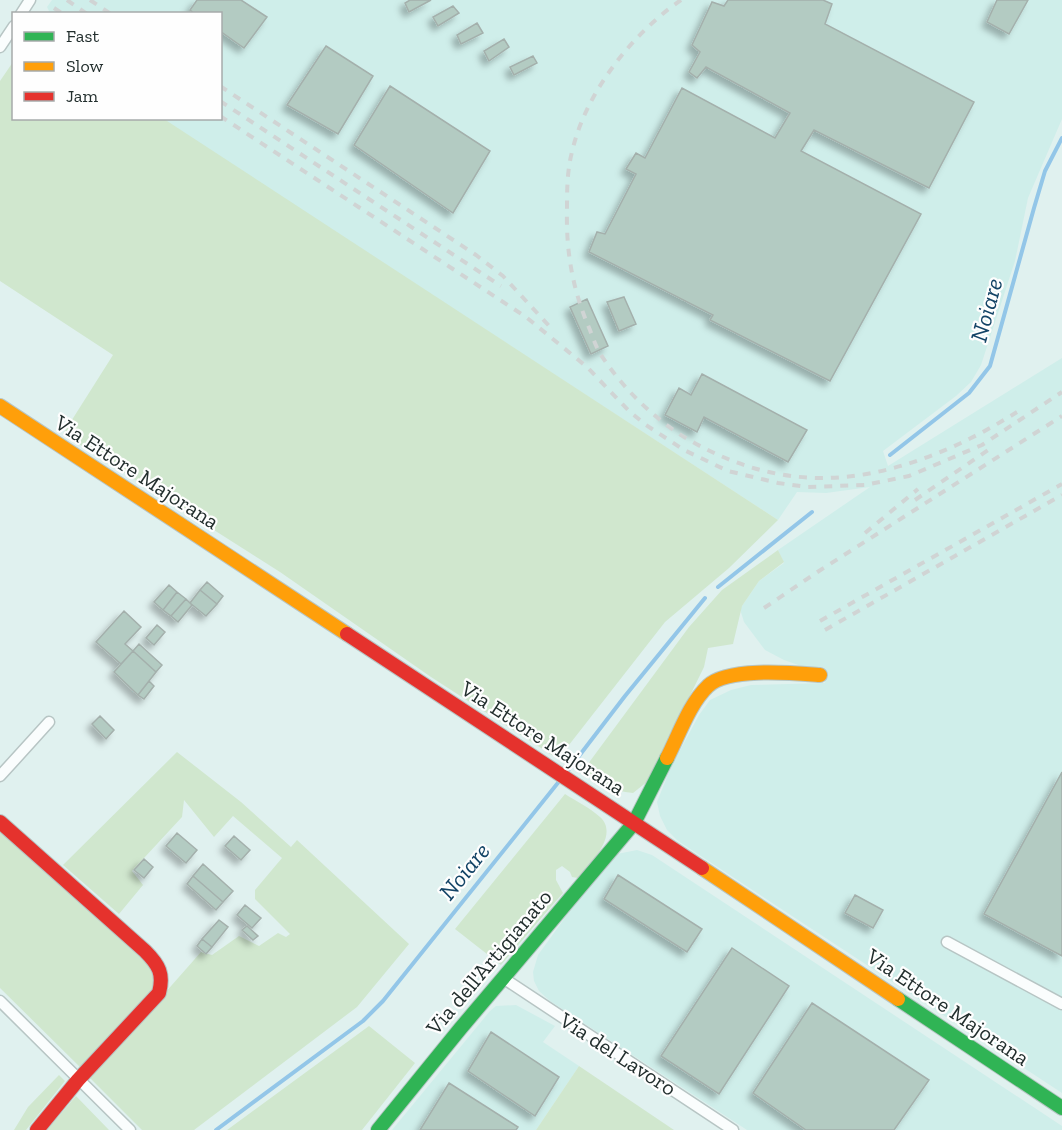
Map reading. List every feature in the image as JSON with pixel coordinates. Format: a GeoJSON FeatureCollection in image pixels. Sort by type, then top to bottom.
{"type":"FeatureCollection","features":[{"type":"Feature","properties":{"kind":"street"},"geometry":{"type":"LineString","coordinates":[[0,47],[12,29]]}},
{"type":"Feature","properties":{"kind":"street","name":"Via Ettore Majorana"},"geometry":{"type":"LineString","coordinates":[[0,406],[634,822],[1062,1108]]}},
{"type":"Feature","properties":{"kind":"street","name":"Via dell'Artigianato"},"geometry":{"type":"LineString","coordinates":[[378,1130],[634,822],[695,702],[708,685],[721,677],[771,672],[820,675]]}},
{"type":"Feature","properties":{"kind":"street"},"geometry":{"type":"LineString","coordinates":[[0,776],[49,722]]}},
{"type":"Feature","properties":{"kind":"street"},"geometry":{"type":"LineString","coordinates":[[0,822],[160,966],[164,979],[159,993],[78,1080],[37,1130]]}},
{"type":"Feature","properties":{"kind":"street"},"geometry":{"type":"LineString","coordinates":[[947,942],[1062,1004]]}},
{"type":"Feature","properties":{"kind":"street","name":"Via del Lavoro"},"geometry":{"type":"LineString","coordinates":[[503,978],[733,1130]]}},
{"type":"Feature","properties":{"kind":"street"},"geometry":{"type":"LineString","coordinates":[[0,1001],[130,1130]]}},
{"type":"Feature","properties":{"kind":"shaded area"},"geometry":{"type":"Polygon","coordinates":[[[52,0],[1062,0],[1062,119],[1028,198],[1015,261],[981,365],[971,382],[956,396],[883,451],[888,466],[1062,358],[1062,1093],[678,841],[667,830],[660,816],[657,802],[671,767],[699,715],[710,700],[731,690],[751,685],[825,683],[824,667],[804,667],[765,650],[744,622],[740,609],[759,581],[784,563],[778,550],[870,487],[826,493],[797,492],[778,520],[164,120],[222,120],[222,12],[48,12],[47,7],[52,0]]]}},
{"type":"Feature","properties":{"kind":"shaded area"},"geometry":{"type":"Polygon","coordinates":[[[637,850],[652,855],[1062,1126],[1062,1130],[747,1130],[550,1001],[539,991],[534,981],[533,972],[538,955],[580,897],[617,854],[637,850]]]}},
{"type":"Feature","properties":{"kind":"shaded area"},"geometry":{"type":"Polygon","coordinates":[[[516,1005],[555,1026],[543,1042],[579,1066],[536,1130],[392,1130],[490,1011],[496,1006],[516,1005]]]}},
{"type":"Feature","properties":{"kind":"green space"},"geometry":{"type":"Polygon","coordinates":[[[12,63],[12,120],[166,120],[778,520],[729,568],[665,622],[558,759],[431,677],[280,572],[63,434],[113,355],[0,281],[0,81],[12,63]]]}},
{"type":"Feature","properties":{"kind":"green space"},"geometry":{"type":"Polygon","coordinates":[[[778,550],[784,562],[759,581],[742,606],[733,644],[708,648],[704,667],[648,781],[633,793],[625,792],[606,786],[582,772],[689,627],[722,590],[778,550]]]}},
{"type":"Feature","properties":{"kind":"green space"},"geometry":{"type":"Polygon","coordinates":[[[177,752],[241,802],[291,847],[297,840],[409,944],[357,1007],[194,1130],[142,1130],[90,1078],[201,952],[212,955],[239,936],[259,946],[278,933],[286,937],[290,934],[255,899],[255,890],[282,858],[233,816],[214,837],[184,800],[182,817],[132,871],[143,885],[119,914],[63,865],[177,752]]]}},
{"type":"Feature","properties":{"kind":"green space"},"geometry":{"type":"Polygon","coordinates":[[[565,794],[600,817],[607,832],[605,841],[595,858],[578,878],[572,877],[570,872],[562,866],[556,870],[556,880],[563,893],[501,965],[455,929],[565,794]]]}},
{"type":"Feature","properties":{"kind":"green space"},"geometry":{"type":"Polygon","coordinates":[[[0,826],[155,967],[155,988],[84,1071],[0,988],[0,826]]]}},
{"type":"Feature","properties":{"kind":"green space"},"geometry":{"type":"Polygon","coordinates":[[[369,1026],[415,1063],[362,1130],[227,1130],[369,1026]]]}},
{"type":"Feature","properties":{"kind":"green space"},"geometry":{"type":"Polygon","coordinates":[[[579,1066],[674,1130],[536,1130],[579,1066]]]}},
{"type":"Feature","properties":{"kind":"green space"},"geometry":{"type":"Polygon","coordinates":[[[59,1075],[65,1081],[26,1130],[14,1130],[28,1107],[59,1075]]]}},
{"type":"Feature","properties":{"kind":"green space"},"geometry":{"type":"Polygon","coordinates":[[[76,1096],[109,1130],[47,1130],[76,1096]]]}},
{"type":"Feature","properties":{"kind":"building"},"geometry":{"type":"Polygon","coordinates":[[[197,0],[241,0],[267,17],[244,48],[222,32],[222,12],[192,12],[190,10],[197,0]]]}},
{"type":"Feature","properties":{"kind":"building"},"geometry":{"type":"Polygon","coordinates":[[[410,0],[431,0],[409,12],[405,3],[410,0]]]}},
{"type":"Feature","properties":{"kind":"building"},"geometry":{"type":"Polygon","coordinates":[[[728,0],[823,0],[832,4],[825,24],[974,102],[929,188],[814,130],[801,151],[921,214],[830,381],[710,320],[713,315],[589,252],[597,232],[605,234],[636,174],[626,169],[636,153],[645,158],[682,88],[775,138],[790,113],[706,67],[697,78],[689,72],[700,52],[692,45],[712,2],[724,6],[728,0]]]}},
{"type":"Feature","properties":{"kind":"building"},"geometry":{"type":"Polygon","coordinates":[[[997,0],[1028,0],[1009,34],[987,22],[997,0]]]}},
{"type":"Feature","properties":{"kind":"building"},"geometry":{"type":"Polygon","coordinates":[[[453,6],[459,13],[438,26],[433,17],[453,6]]]}},
{"type":"Feature","properties":{"kind":"building"},"geometry":{"type":"Polygon","coordinates":[[[477,23],[483,33],[461,44],[457,35],[477,23]]]}},
{"type":"Feature","properties":{"kind":"building"},"geometry":{"type":"Polygon","coordinates":[[[504,39],[509,47],[489,61],[484,51],[504,39]]]}},
{"type":"Feature","properties":{"kind":"building"},"geometry":{"type":"Polygon","coordinates":[[[326,46],[373,76],[338,134],[287,105],[326,46]]]}},
{"type":"Feature","properties":{"kind":"building"},"geometry":{"type":"Polygon","coordinates":[[[533,56],[537,63],[514,75],[510,67],[533,56]]]}},
{"type":"Feature","properties":{"kind":"building"},"geometry":{"type":"Polygon","coordinates":[[[390,86],[490,151],[453,213],[354,145],[390,86]]]}},
{"type":"Feature","properties":{"kind":"building"},"geometry":{"type":"Polygon","coordinates":[[[624,297],[636,324],[619,331],[607,302],[624,297]]]}},
{"type":"Feature","properties":{"kind":"building"},"geometry":{"type":"Polygon","coordinates":[[[587,299],[608,346],[591,354],[570,307],[587,299]]]}},
{"type":"Feature","properties":{"kind":"building"},"geometry":{"type":"Polygon","coordinates":[[[702,374],[807,430],[788,462],[704,417],[697,432],[665,415],[679,388],[691,395],[702,374]]]}},
{"type":"Feature","properties":{"kind":"building"},"geometry":{"type":"Polygon","coordinates":[[[207,582],[223,596],[217,604],[200,590],[207,582]]]}},
{"type":"Feature","properties":{"kind":"building"},"geometry":{"type":"Polygon","coordinates":[[[169,585],[177,592],[163,610],[154,602],[169,585]]]}},
{"type":"Feature","properties":{"kind":"building"},"geometry":{"type":"Polygon","coordinates":[[[200,590],[217,604],[206,616],[190,603],[200,590]]]}},
{"type":"Feature","properties":{"kind":"building"},"geometry":{"type":"Polygon","coordinates":[[[177,592],[186,599],[171,616],[163,610],[177,592]]]}},
{"type":"Feature","properties":{"kind":"building"},"geometry":{"type":"Polygon","coordinates":[[[186,599],[192,605],[178,622],[171,616],[186,599]]]}},
{"type":"Feature","properties":{"kind":"building"},"geometry":{"type":"Polygon","coordinates":[[[124,611],[141,627],[125,644],[133,651],[121,664],[96,642],[124,611]]]}},
{"type":"Feature","properties":{"kind":"building"},"geometry":{"type":"Polygon","coordinates":[[[157,625],[165,632],[154,645],[146,638],[157,625]]]}},
{"type":"Feature","properties":{"kind":"building"},"geometry":{"type":"Polygon","coordinates":[[[139,644],[162,665],[156,672],[133,651],[139,644]]]}},
{"type":"Feature","properties":{"kind":"building"},"geometry":{"type":"Polygon","coordinates":[[[133,651],[156,672],[138,695],[114,672],[133,651]]]}},
{"type":"Feature","properties":{"kind":"building"},"geometry":{"type":"Polygon","coordinates":[[[149,681],[154,686],[144,699],[138,695],[149,681]]]}},
{"type":"Feature","properties":{"kind":"building"},"geometry":{"type":"Polygon","coordinates":[[[100,716],[114,730],[106,739],[92,724],[100,716]]]}},
{"type":"Feature","properties":{"kind":"building"},"geometry":{"type":"Polygon","coordinates":[[[1062,772],[1062,956],[984,914],[1062,772]]]}},
{"type":"Feature","properties":{"kind":"building"},"geometry":{"type":"Polygon","coordinates":[[[177,833],[197,850],[186,863],[166,846],[177,833]]]}},
{"type":"Feature","properties":{"kind":"building"},"geometry":{"type":"Polygon","coordinates":[[[234,836],[250,850],[241,860],[225,846],[234,836]]]}},
{"type":"Feature","properties":{"kind":"building"},"geometry":{"type":"Polygon","coordinates":[[[144,859],[153,867],[144,878],[134,870],[144,859]]]}},
{"type":"Feature","properties":{"kind":"building"},"geometry":{"type":"Polygon","coordinates":[[[203,864],[233,891],[223,902],[193,876],[203,864]]]}},
{"type":"Feature","properties":{"kind":"building"},"geometry":{"type":"Polygon","coordinates":[[[618,875],[702,929],[687,952],[604,899],[618,875]]]}},
{"type":"Feature","properties":{"kind":"building"},"geometry":{"type":"Polygon","coordinates":[[[193,876],[223,902],[216,910],[187,884],[193,876]]]}},
{"type":"Feature","properties":{"kind":"building"},"geometry":{"type":"Polygon","coordinates":[[[855,895],[883,910],[873,928],[845,913],[855,895]]]}},
{"type":"Feature","properties":{"kind":"building"},"geometry":{"type":"Polygon","coordinates":[[[245,905],[261,918],[252,928],[237,915],[245,905]]]}},
{"type":"Feature","properties":{"kind":"building"},"geometry":{"type":"Polygon","coordinates":[[[219,920],[228,927],[212,947],[202,939],[219,920]]]}},
{"type":"Feature","properties":{"kind":"building"},"geometry":{"type":"Polygon","coordinates":[[[247,926],[258,936],[253,940],[242,930],[247,926]]]}},
{"type":"Feature","properties":{"kind":"building"},"geometry":{"type":"Polygon","coordinates":[[[202,939],[212,947],[206,954],[197,946],[202,939]]]}},
{"type":"Feature","properties":{"kind":"building"},"geometry":{"type":"Polygon","coordinates":[[[732,948],[789,986],[719,1094],[661,1056],[732,948]]]}},
{"type":"Feature","properties":{"kind":"building"},"geometry":{"type":"Polygon","coordinates":[[[812,1003],[929,1080],[894,1130],[806,1130],[753,1093],[812,1003]]]}},
{"type":"Feature","properties":{"kind":"building"},"geometry":{"type":"Polygon","coordinates":[[[491,1032],[559,1077],[535,1116],[468,1071],[491,1032]]]}},
{"type":"Feature","properties":{"kind":"building"},"geometry":{"type":"Polygon","coordinates":[[[449,1083],[518,1127],[516,1130],[420,1130],[449,1083]]]}},
{"type":"Feature","properties":{"kind":"waterway","name":"Noiare"},"geometry":{"type":"LineString","coordinates":[[890,455],[969,393],[990,366],[1045,171],[1062,138]]}},
{"type":"Feature","properties":{"kind":"waterway","name":"Noiare"},"geometry":{"type":"LineString","coordinates":[[718,587],[812,512]]}},
{"type":"Feature","properties":{"kind":"waterway","name":"Noiare"},"geometry":{"type":"LineString","coordinates":[[566,773],[705,598]]}},
{"type":"Feature","properties":{"kind":"waterway","name":"Noiare"},"geometry":{"type":"LineString","coordinates":[[216,1130],[363,1021],[383,1001],[561,779]]}},
{"type":"Feature","properties":{"kind":"railway"},"geometry":{"type":"LineString","coordinates":[[67,0],[84,12]]}},
{"type":"Feature","properties":{"kind":"railway"},"geometry":{"type":"LineString","coordinates":[[90,0],[108,12]]}},
{"type":"Feature","properties":{"kind":"railway"},"geometry":{"type":"LineString","coordinates":[[681,0],[646,29],[614,65],[589,105],[573,148],[570,164],[567,187],[567,227],[569,257],[575,286],[598,349],[622,383],[660,420],[689,440],[732,461],[791,476],[848,477],[899,467],[972,438],[1017,412]]}},
{"type":"Feature","properties":{"kind":"railway"},"geometry":{"type":"LineString","coordinates":[[54,8],[60,12]]}},
{"type":"Feature","properties":{"kind":"railway"},"geometry":{"type":"LineString","coordinates":[[222,87],[476,255],[503,276],[551,328]]}},
{"type":"Feature","properties":{"kind":"railway"},"geometry":{"type":"LineString","coordinates":[[222,102],[501,286]]}},
{"type":"Feature","properties":{"kind":"railway"},"geometry":{"type":"LineString","coordinates":[[222,117],[526,317],[587,367],[629,411],[646,425],[684,450],[728,471],[778,483],[808,487],[865,485],[909,476],[982,445],[1062,392]]}},
{"type":"Feature","properties":{"kind":"railway"},"geometry":{"type":"LineString","coordinates":[[764,608],[1062,416]]}},
{"type":"Feature","properties":{"kind":"railway"},"geometry":{"type":"LineString","coordinates":[[915,500],[994,446]]}},
{"type":"Feature","properties":{"kind":"railway"},"geometry":{"type":"LineString","coordinates":[[820,621],[1062,484]]}},
{"type":"Feature","properties":{"kind":"railway"},"geometry":{"type":"LineString","coordinates":[[865,533],[918,489]]}},
{"type":"Feature","properties":{"kind":"railway"},"geometry":{"type":"LineString","coordinates":[[825,630],[1062,495]]}},
{"type":"Feature","properties":{"kind":"traffic: fast"},"geometry":{"type":"LineString","coordinates":[[378,1130],[634,823],[667,758]]}},
{"type":"Feature","properties":{"kind":"traffic: fast"},"geometry":{"type":"LineString","coordinates":[[898,999],[1062,1108]]}},
{"type":"Feature","properties":{"kind":"traffic: slow"},"geometry":{"type":"LineString","coordinates":[[0,406],[347,634]]}},
{"type":"Feature","properties":{"kind":"traffic: slow"},"geometry":{"type":"LineString","coordinates":[[667,758],[695,702],[701,693],[717,680],[730,676],[761,673],[820,675]]}},
{"type":"Feature","properties":{"kind":"traffic: slow"},"geometry":{"type":"LineString","coordinates":[[702,868],[898,999]]}},
{"type":"Feature","properties":{"kind":"traffic: jam"},"geometry":{"type":"LineString","coordinates":[[347,634],[702,868]]}},
{"type":"Feature","properties":{"kind":"traffic: jam"},"geometry":{"type":"LineString","coordinates":[[0,822],[145,951],[157,965],[161,980],[159,993],[78,1080],[37,1130]]}}]}
